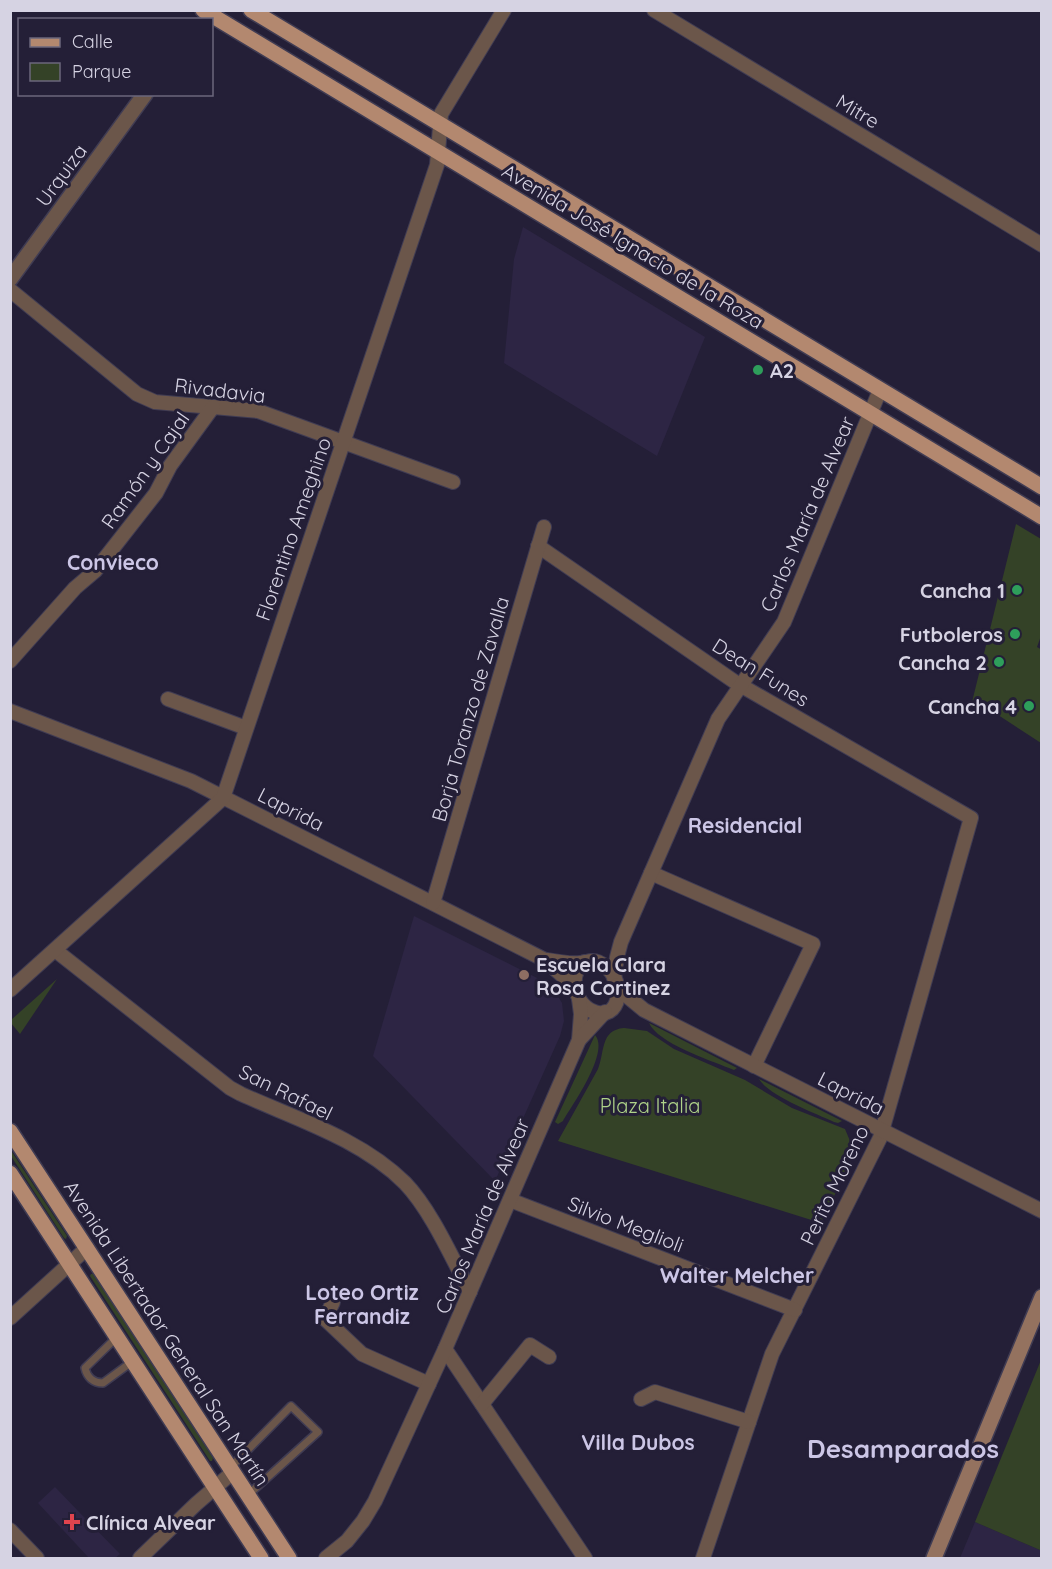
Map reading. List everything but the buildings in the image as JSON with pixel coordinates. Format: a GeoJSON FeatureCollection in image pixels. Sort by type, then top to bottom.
{"type":"FeatureCollection","features":[{"type":"Feature","properties":{"kind":"main road","name":"Avenida José Ignacio de la Roza"},"geometry":{"type":"LineString","coordinates":[[251,10],[1041,487]]}},
{"type":"Feature","properties":{"kind":"main road","name":"Avenida José Ignacio de la Roza"},"geometry":{"type":"LineString","coordinates":[[204,11],[1041,517]]}},
{"type":"Feature","properties":{"kind":"main road","name":"Avenida Libertador General San Martín"},"geometry":{"type":"LineString","coordinates":[[10,1131],[289,1558]]}},
{"type":"Feature","properties":{"kind":"main road"},"geometry":{"type":"LineString","coordinates":[[10,1173],[261,1558]]}},
{"type":"Feature","properties":{"kind":"main road"},"geometry":{"type":"LineString","coordinates":[[934,1558],[1041,1297]]}},
{"type":"Feature","properties":{"kind":"street","name":"Florentino Ameghino"},"geometry":{"type":"LineString","coordinates":[[10,990],[223,796],[437,165],[441,114],[504,10]]}},
{"type":"Feature","properties":{"kind":"street","name":"Mitre"},"geometry":{"type":"LineString","coordinates":[[654,10],[1041,245]]}},
{"type":"Feature","properties":{"kind":"street","name":"Urquiza"},"geometry":{"type":"LineString","coordinates":[[10,279],[144,96]]}},
{"type":"Feature","properties":{"kind":"street","name":"Rivadavia"},"geometry":{"type":"LineString","coordinates":[[10,290],[140,396],[155,402],[258,411],[453,482]]}},
{"type":"Feature","properties":{"kind":"street","name":"Carlos María de Alvear"},"geometry":{"type":"LineString","coordinates":[[616,982],[617,957],[622,940],[718,719],[784,622],[880,390]]}},
{"type":"Feature","properties":{"kind":"street","name":"Ramón y Cajal"},"geometry":{"type":"LineString","coordinates":[[10,661],[75,588],[95,571],[156,493],[170,466],[213,407]]}},
{"type":"Feature","properties":{"kind":"street","name":"Borja Toranzo de Zavalla"},"geometry":{"type":"LineString","coordinates":[[433,903],[544,527]]}},
{"type":"Feature","properties":{"kind":"street","name":"Dean Funes"},"geometry":{"type":"LineString","coordinates":[[538,546],[741,685],[971,818]]}},
{"type":"Feature","properties":{"kind":"street"},"geometry":{"type":"LineString","coordinates":[[168,699],[246,728]]}},
{"type":"Feature","properties":{"kind":"street","name":"Laprida"},"geometry":{"type":"LineString","coordinates":[[10,711],[191,781],[223,796],[545,960],[564,977],[578,995]]}},
{"type":"Feature","properties":{"kind":"street","name":"Perito Moreno"},"geometry":{"type":"LineString","coordinates":[[703,1558],[772,1354],[875,1149],[882,1130],[971,818]]}},
{"type":"Feature","properties":{"kind":"street"},"geometry":{"type":"LineString","coordinates":[[651,873],[813,944],[754,1066]]}},
{"type":"Feature","properties":{"kind":"street","name":"Carlos María de Alvear"},"geometry":{"type":"LineString","coordinates":[[589,962],[613,951],[622,940]]}},
{"type":"Feature","properties":{"kind":"street","name":"San Rafael"},"geometry":{"type":"LineString","coordinates":[[55,950],[230,1088],[349,1143],[365,1152],[405,1183],[419,1200],[437,1230],[470,1292]]}},
{"type":"Feature","properties":{"kind":"street","name":"Laprida"},"geometry":{"type":"LineString","coordinates":[[545,960],[563,963],[589,962]]}},
{"type":"Feature","properties":{"kind":"street"},"geometry":{"type":"LineString","coordinates":[[589,962],[605,967],[616,982],[618,998],[608,1010],[593,1011],[584,1005],[578,995],[575,977],[579,967],[589,962]]}},
{"type":"Feature","properties":{"kind":"street","name":"Laprida"},"geometry":{"type":"LineString","coordinates":[[616,982],[627,996],[644,1010],[1041,1211]]}},
{"type":"Feature","properties":{"kind":"street","name":"Carlos María de Alvear"},"geometry":{"type":"LineString","coordinates":[[326,1558],[347,1541],[370,1509],[446,1349],[579,1040],[581,1014],[578,995]]}},
{"type":"Feature","properties":{"kind":"street","name":"Carlos María de Alvear"},"geometry":{"type":"LineString","coordinates":[[579,1040],[608,1010]]}},
{"type":"Feature","properties":{"kind":"street","name":"Laprida"},"geometry":{"type":"LineString","coordinates":[[608,1010],[644,1010]]}},
{"type":"Feature","properties":{"kind":"street","name":"Silvio Meglioli"},"geometry":{"type":"LineString","coordinates":[[510,1200],[795,1310]]}},
{"type":"Feature","properties":{"kind":"street"},"geometry":{"type":"LineString","coordinates":[[10,1318],[87,1248]]}},
{"type":"Feature","properties":{"kind":"street"},"geometry":{"type":"LineString","coordinates":[[333,1302],[325,1319],[362,1354],[429,1384]]}},
{"type":"Feature","properties":{"kind":"street"},"geometry":{"type":"LineString","coordinates":[[482,1404],[530,1345],[549,1357]]}},
{"type":"Feature","properties":{"kind":"street"},"geometry":{"type":"LineString","coordinates":[[446,1349],[585,1558]]}},
{"type":"Feature","properties":{"kind":"street"},"geometry":{"type":"LineString","coordinates":[[641,1399],[655,1392],[749,1422]]}},
{"type":"Feature","properties":{"kind":"street"},"geometry":{"type":"LineString","coordinates":[[140,1558],[215,1488],[231,1470]]}},
{"type":"Feature","properties":{"kind":"street"},"geometry":{"type":"LineString","coordinates":[[10,1530],[37,1558]]}},
{"type":"Feature","properties":{"kind":"lane"},"geometry":{"type":"LineString","coordinates":[[117,1337],[86,1368],[87,1373],[94,1382],[103,1383],[133,1361]]}},
{"type":"Feature","properties":{"kind":"lane"},"geometry":{"type":"LineString","coordinates":[[231,1470],[291,1406],[318,1432],[248,1495]]}},
{"type":"Feature","properties":{"kind":"shaded area"},"geometry":{"type":"Polygon","coordinates":[[[523,227],[705,337],[657,456],[504,363],[514,259],[523,227]]]}},
{"type":"Feature","properties":{"kind":"shaded area"},"geometry":{"type":"Polygon","coordinates":[[[414,916],[545,982],[554,990],[562,1003],[564,1021],[560,1036],[495,1181],[373,1056],[414,916]]]}},
{"type":"Feature","properties":{"kind":"shaded area","name":"Clínica Alvear"},"geometry":{"type":"Polygon","coordinates":[[[55,1487],[120,1554],[115,1558],[89,1558],[38,1503],[55,1487]]]}},
{"type":"Feature","properties":{"kind":"shaded area"},"geometry":{"type":"Polygon","coordinates":[[[975,1522],[1040,1550],[1041,1548],[1041,1558],[960,1558],[975,1522]]]}},
{"type":"Feature","properties":{"kind":"green space","name":"Futboleros"},"geometry":{"type":"Polygon","coordinates":[[[1016,524],[1041,539],[1042,633],[1037,647],[1042,650],[1041,743],[992,711],[989,712],[972,702],[1016,524]]]}},
{"type":"Feature","properties":{"kind":"green space"},"geometry":{"type":"Polygon","coordinates":[[[57,979],[20,1034],[11,1020],[57,979]]]}},
{"type":"Feature","properties":{"kind":"green space"},"geometry":{"type":"Polygon","coordinates":[[[649,1023],[737,1068],[734,1070],[673,1044],[654,1030],[649,1023]]]}},
{"type":"Feature","properties":{"kind":"green space","name":"Plaza Italia"},"geometry":{"type":"Polygon","coordinates":[[[624,1028],[647,1031],[674,1049],[745,1080],[792,1108],[845,1129],[855,1153],[821,1223],[558,1141],[598,1069],[607,1037],[616,1030],[624,1028]]]}},
{"type":"Feature","properties":{"kind":"green space"},"geometry":{"type":"Polygon","coordinates":[[[595,1035],[598,1053],[594,1065],[574,1103],[563,1121],[558,1124],[555,1122],[595,1035]]]}},
{"type":"Feature","properties":{"kind":"green space"},"geometry":{"type":"Polygon","coordinates":[[[759,1079],[842,1121],[834,1122],[793,1104],[772,1092],[759,1079]]]}},
{"type":"Feature","properties":{"kind":"green space"},"geometry":{"type":"Polygon","coordinates":[[[10,1149],[67,1236],[66,1239],[11,1156],[10,1149]]]}},
{"type":"Feature","properties":{"kind":"green space"},"geometry":{"type":"Polygon","coordinates":[[[91,1274],[213,1458],[212,1461],[90,1276],[91,1274]]]}},
{"type":"Feature","properties":{"kind":"green space"},"geometry":{"type":"Polygon","coordinates":[[[1041,1360],[1042,1548],[1040,1550],[975,1522],[1041,1360]]]}},
{"type":"Feature","properties":{"kind":"place","name":"A2"},"geometry":{"type":"Point","coordinates":[758,370]}},
{"type":"Feature","properties":{"kind":"place","name":"Cancha 1"},"geometry":{"type":"Point","coordinates":[1017,590]}},
{"type":"Feature","properties":{"kind":"place","name":"Futboleros"},"geometry":{"type":"Point","coordinates":[1015,634]}},
{"type":"Feature","properties":{"kind":"place","name":"Cancha 2"},"geometry":{"type":"Point","coordinates":[999,662]}},
{"type":"Feature","properties":{"kind":"place","name":"Cancha 4"},"geometry":{"type":"Point","coordinates":[1029,706]}},
{"type":"Feature","properties":{"kind":"place","name":"Escuela Clara Rosa Cortinez"},"geometry":{"type":"Point","coordinates":[524,975]}},
{"type":"Feature","properties":{"kind":"place","name":"Clínica Alvear"},"geometry":{"type":"Point","coordinates":[72,1522]}},
{"type":"Feature","properties":{"kind":"district","name":"Convieco"},"geometry":{"type":"Point","coordinates":[113,562]}},
{"type":"Feature","properties":{"kind":"district","name":"Residencial"},"geometry":{"type":"Point","coordinates":[745,825]}},
{"type":"Feature","properties":{"kind":"district","name":"Walter Melcher"},"geometry":{"type":"Point","coordinates":[737,1275]}},
{"type":"Feature","properties":{"kind":"district","name":"Loteo Ortiz Ferrandiz"},"geometry":{"type":"Point","coordinates":[362,1304]}},
{"type":"Feature","properties":{"kind":"district","name":"Villa Dubos"},"geometry":{"type":"Point","coordinates":[638,1442]}},
{"type":"Feature","properties":{"kind":"district","name":"Desamparados"},"geometry":{"type":"Point","coordinates":[903,1448]}}]}
